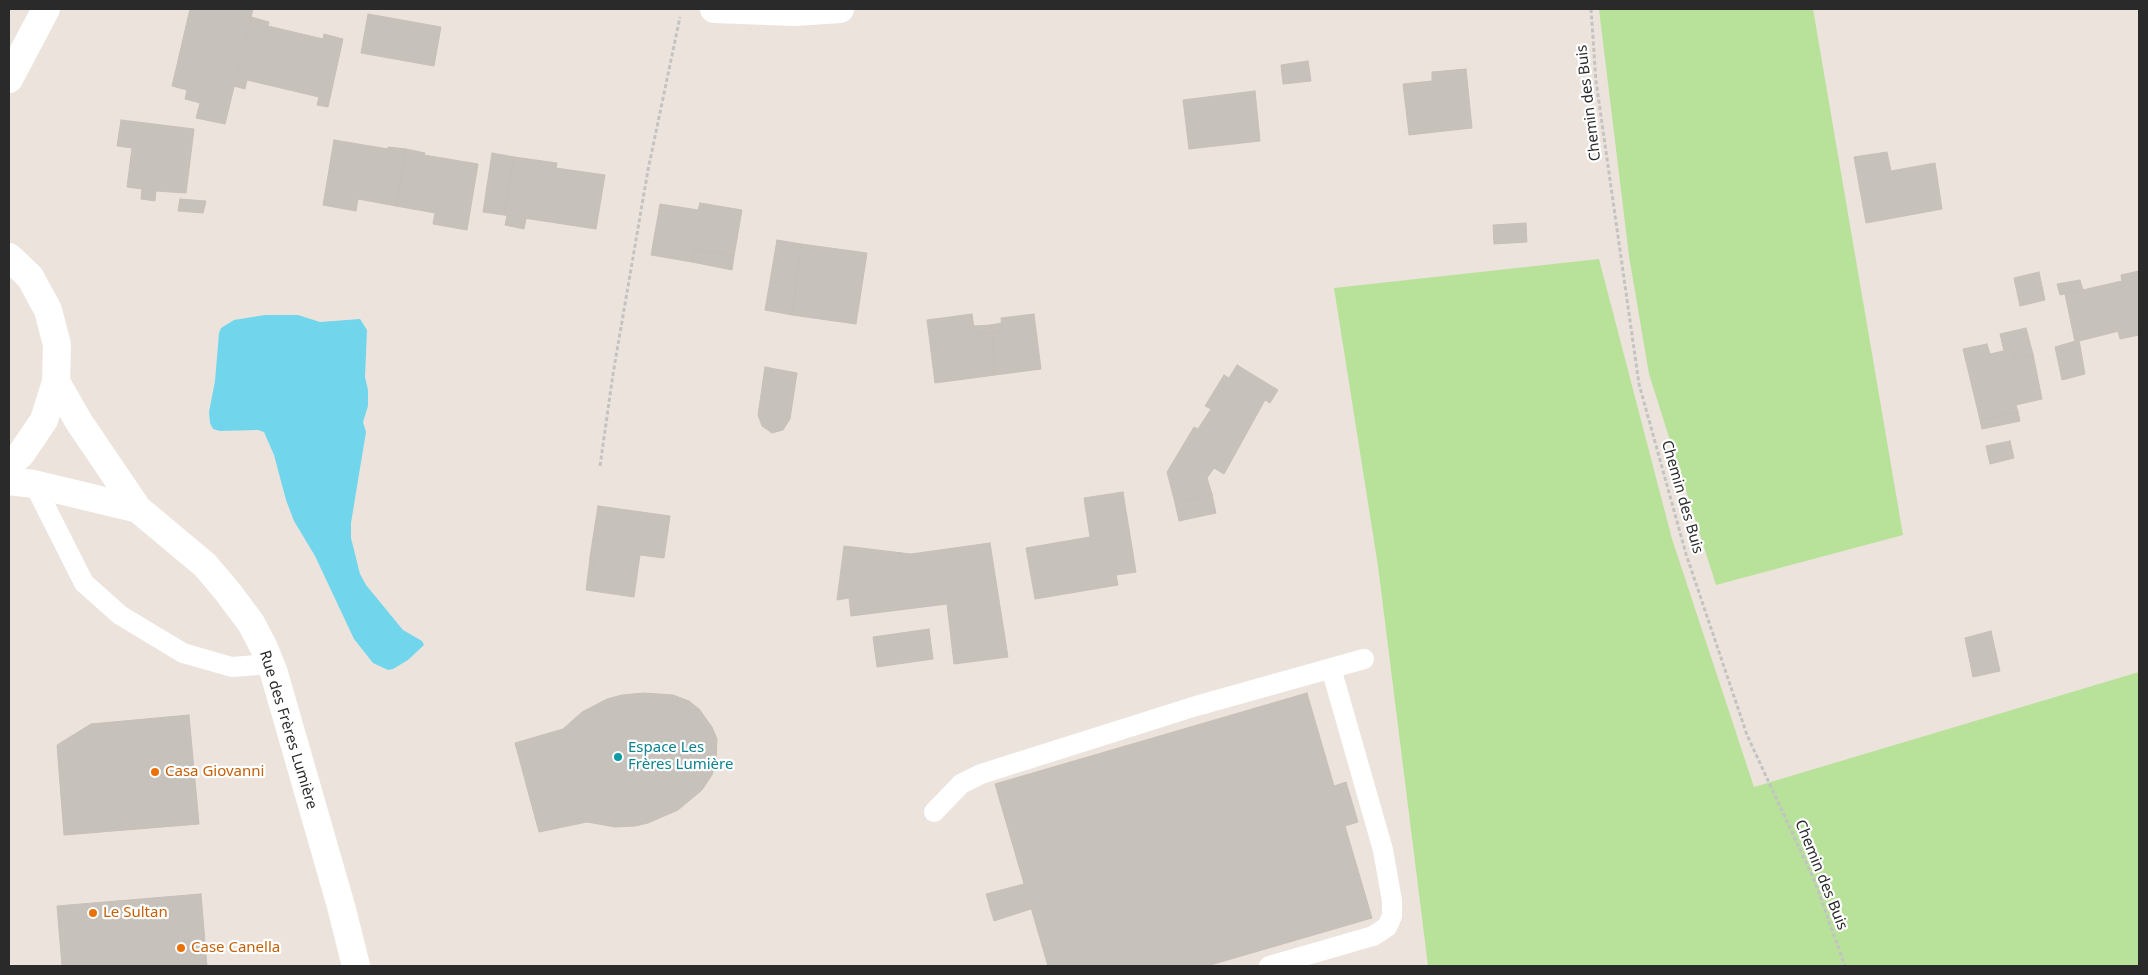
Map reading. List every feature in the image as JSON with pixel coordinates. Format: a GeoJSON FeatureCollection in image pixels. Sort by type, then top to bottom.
{"type":"FeatureCollection","features":[{"type":"Feature","properties":{"kind":"street"},"geometry":{"type":"LineString","coordinates":[[9,101],[13,72],[46,9]]}},
{"type":"Feature","properties":{"kind":"street"},"geometry":{"type":"LineString","coordinates":[[714,9],[795,12],[840,9]]}},
{"type":"Feature","properties":{"kind":"street"},"geometry":{"type":"LineString","coordinates":[[9,256],[30,277],[48,310],[57,345],[56,382],[44,420],[21,454],[9,464]]}},
{"type":"Feature","properties":{"kind":"street","name":"Rue des Frères Lumière"},"geometry":{"type":"LineString","coordinates":[[56,382],[78,422],[138,510],[205,565],[250,623],[270,664],[341,906],[356,966]]}},
{"type":"Feature","properties":{"kind":"street","name":"Rue des Frères Lumière"},"geometry":{"type":"LineString","coordinates":[[22,483],[138,510]]}},
{"type":"Feature","properties":{"kind":"lane"},"geometry":{"type":"LineString","coordinates":[[22,483],[84,583],[120,615],[183,653],[232,667],[270,664]]}},
{"type":"Feature","properties":{"kind":"lane"},"geometry":{"type":"LineString","coordinates":[[934,812],[961,784],[981,774],[1196,706],[1364,659]]}},
{"type":"Feature","properties":{"kind":"lane"},"geometry":{"type":"LineString","coordinates":[[1269,966],[1373,936],[1387,927],[1392,916],[1392,901],[1383,850],[1331,668]]}},
{"type":"Feature","properties":{"kind":"path"},"geometry":{"type":"LineString","coordinates":[[600,466],[613,374],[648,170],[682,9]]}},
{"type":"Feature","properties":{"kind":"path","name":"Chemin des Buis"},"geometry":{"type":"LineString","coordinates":[[1591,9],[1596,81],[1639,384],[1686,554],[1747,735],[1814,882],[1845,966]]}},
{"type":"Feature","properties":{"kind":"green space"},"geometry":{"type":"Polygon","coordinates":[[[1599,9],[1813,9],[1903,535],[1716,585],[1649,374],[1629,256],[1599,9]]]}},
{"type":"Feature","properties":{"kind":"green space"},"geometry":{"type":"Polygon","coordinates":[[[1599,259],[1672,539],[1754,787],[2139,672],[2139,966],[1428,966],[1378,566],[1334,288],[1599,259]]]}},
{"type":"Feature","properties":{"kind":"water"},"geometry":{"type":"Polygon","coordinates":[[[265,315],[298,315],[320,322],[360,319],[367,330],[365,377],[368,390],[368,406],[363,422],[366,432],[351,523],[351,538],[360,574],[366,585],[403,630],[422,641],[424,645],[408,660],[393,669],[388,670],[373,663],[354,639],[315,556],[294,521],[286,500],[274,455],[264,432],[258,430],[220,431],[213,429],[210,423],[209,412],[215,381],[221,328],[234,320],[265,315]]]}},
{"type":"Feature","properties":{"kind":"building"},"geometry":{"type":"Polygon","coordinates":[[[190,9],[253,9],[225,124],[196,118],[200,103],[185,99],[187,90],[172,86],[190,9]]]}},
{"type":"Feature","properties":{"kind":"building"},"geometry":{"type":"Polygon","coordinates":[[[368,14],[441,27],[434,66],[361,53],[368,14]]]}},
{"type":"Feature","properties":{"kind":"building"},"geometry":{"type":"Polygon","coordinates":[[[251,17],[269,22],[268,26],[323,39],[324,34],[343,39],[328,107],[317,105],[319,97],[247,80],[245,89],[234,86],[251,17]]]}},
{"type":"Feature","properties":{"kind":"building"},"geometry":{"type":"Polygon","coordinates":[[[1308,61],[1311,81],[1283,84],[1281,65],[1308,61]]]}},
{"type":"Feature","properties":{"kind":"building"},"geometry":{"type":"Polygon","coordinates":[[[1466,69],[1472,128],[1409,135],[1403,84],[1432,81],[1432,72],[1466,69]]]}},
{"type":"Feature","properties":{"kind":"building"},"geometry":{"type":"Polygon","coordinates":[[[1255,91],[1260,141],[1189,149],[1183,100],[1255,91]]]}},
{"type":"Feature","properties":{"kind":"building"},"geometry":{"type":"Polygon","coordinates":[[[121,120],[194,129],[186,193],[156,191],[155,201],[141,199],[142,189],[127,187],[132,148],[117,146],[121,120]]]}},
{"type":"Feature","properties":{"kind":"building"},"geometry":{"type":"Polygon","coordinates":[[[334,140],[388,149],[388,147],[406,149],[396,206],[358,199],[356,211],[323,205],[334,140]]]}},
{"type":"Feature","properties":{"kind":"building"},"geometry":{"type":"Polygon","coordinates":[[[406,149],[425,153],[424,155],[478,164],[467,230],[433,224],[435,213],[396,206],[406,149]]]}},
{"type":"Feature","properties":{"kind":"building"},"geometry":{"type":"Polygon","coordinates":[[[1887,152],[1891,171],[1935,163],[1942,209],[1866,223],[1854,157],[1887,152]]]}},
{"type":"Feature","properties":{"kind":"building"},"geometry":{"type":"Polygon","coordinates":[[[492,153],[514,157],[504,215],[483,212],[492,153]]]}},
{"type":"Feature","properties":{"kind":"building"},"geometry":{"type":"Polygon","coordinates":[[[514,157],[557,163],[556,168],[605,175],[596,229],[504,215],[514,157]]]}},
{"type":"Feature","properties":{"kind":"building"},"geometry":{"type":"Polygon","coordinates":[[[180,199],[206,201],[203,213],[178,211],[180,199]]]}},
{"type":"Feature","properties":{"kind":"building"},"geometry":{"type":"Polygon","coordinates":[[[700,203],[742,210],[734,256],[694,249],[692,262],[651,255],[660,204],[698,210],[700,203]]]}},
{"type":"Feature","properties":{"kind":"building"},"geometry":{"type":"Polygon","coordinates":[[[507,216],[526,219],[524,229],[505,225],[507,216]]]}},
{"type":"Feature","properties":{"kind":"building"},"geometry":{"type":"Polygon","coordinates":[[[1526,223],[1527,242],[1494,244],[1493,225],[1526,223]]]}},
{"type":"Feature","properties":{"kind":"building"},"geometry":{"type":"Polygon","coordinates":[[[777,240],[801,244],[792,315],[765,310],[777,240]]]}},
{"type":"Feature","properties":{"kind":"building"},"geometry":{"type":"Polygon","coordinates":[[[801,244],[867,253],[856,324],[792,315],[801,244]]]}},
{"type":"Feature","properties":{"kind":"building"},"geometry":{"type":"Polygon","coordinates":[[[694,249],[734,256],[732,270],[692,262],[694,249]]]}},
{"type":"Feature","properties":{"kind":"building"},"geometry":{"type":"Polygon","coordinates":[[[2139,271],[2139,326],[2075,342],[2065,294],[2122,281],[2121,275],[2139,271]]]}},
{"type":"Feature","properties":{"kind":"building"},"geometry":{"type":"Polygon","coordinates":[[[2039,272],[2045,300],[2020,306],[2014,278],[2039,272]]]}},
{"type":"Feature","properties":{"kind":"building"},"geometry":{"type":"Polygon","coordinates":[[[2080,280],[2083,290],[2060,295],[2057,284],[2080,280]]]}},
{"type":"Feature","properties":{"kind":"building"},"geometry":{"type":"Polygon","coordinates":[[[972,314],[975,335],[992,333],[995,375],[935,383],[927,320],[972,314]]]}},
{"type":"Feature","properties":{"kind":"building"},"geometry":{"type":"Polygon","coordinates":[[[1034,314],[1041,369],[995,375],[992,333],[1002,331],[1001,318],[1034,314]]]}},
{"type":"Feature","properties":{"kind":"building"},"geometry":{"type":"Polygon","coordinates":[[[1002,323],[1002,331],[992,333],[991,325],[1002,323]]]}},
{"type":"Feature","properties":{"kind":"building"},"geometry":{"type":"Polygon","coordinates":[[[991,325],[992,333],[975,335],[973,326],[991,325]]]}},
{"type":"Feature","properties":{"kind":"building"},"geometry":{"type":"Polygon","coordinates":[[[2139,326],[2139,335],[2120,339],[2118,331],[2139,326]]]}},
{"type":"Feature","properties":{"kind":"building"},"geometry":{"type":"Polygon","coordinates":[[[2026,328],[2033,354],[2015,359],[2012,349],[2004,351],[2000,334],[2026,328]]]}},
{"type":"Feature","properties":{"kind":"building"},"geometry":{"type":"Polygon","coordinates":[[[2079,340],[2085,374],[2062,380],[2055,347],[2079,340]]]}},
{"type":"Feature","properties":{"kind":"building"},"geometry":{"type":"Polygon","coordinates":[[[1987,344],[1990,354],[2012,349],[2015,359],[2033,354],[2042,399],[2016,405],[2018,412],[1980,420],[1963,349],[1987,344]]]}},
{"type":"Feature","properties":{"kind":"building"},"geometry":{"type":"Polygon","coordinates":[[[1237,365],[1278,390],[1270,403],[1229,378],[1237,365]]]}},
{"type":"Feature","properties":{"kind":"building"},"geometry":{"type":"Polygon","coordinates":[[[765,367],[797,373],[790,419],[783,430],[772,433],[762,426],[758,415],[765,367]]]}},
{"type":"Feature","properties":{"kind":"building"},"geometry":{"type":"Polygon","coordinates":[[[1224,375],[1265,400],[1224,474],[1214,468],[1207,478],[1212,494],[1175,503],[1167,472],[1194,427],[1198,429],[1211,409],[1205,406],[1224,375]]]}},
{"type":"Feature","properties":{"kind":"building"},"geometry":{"type":"Polygon","coordinates":[[[2018,412],[2020,421],[1982,429],[1980,420],[2018,412]]]}},
{"type":"Feature","properties":{"kind":"building"},"geometry":{"type":"Polygon","coordinates":[[[2010,441],[2014,458],[1990,464],[1986,446],[2010,441]]]}},
{"type":"Feature","properties":{"kind":"building"},"geometry":{"type":"Polygon","coordinates":[[[1123,492],[1136,572],[1116,575],[1118,585],[1035,599],[1026,548],[1090,537],[1084,498],[1123,492]]]}},
{"type":"Feature","properties":{"kind":"building"},"geometry":{"type":"Polygon","coordinates":[[[1212,494],[1216,513],[1179,521],[1175,503],[1212,494]]]}},
{"type":"Feature","properties":{"kind":"building"},"geometry":{"type":"Polygon","coordinates":[[[598,506],[670,516],[664,558],[640,555],[634,597],[586,590],[589,567],[593,568],[595,558],[590,557],[598,506]]]}},
{"type":"Feature","properties":{"kind":"building"},"geometry":{"type":"Polygon","coordinates":[[[990,543],[1008,657],[954,664],[947,604],[851,616],[849,598],[837,600],[844,546],[911,554],[990,543]]]}},
{"type":"Feature","properties":{"kind":"building"},"geometry":{"type":"Polygon","coordinates":[[[590,557],[595,558],[593,568],[589,567],[590,557]]]}},
{"type":"Feature","properties":{"kind":"building"},"geometry":{"type":"Polygon","coordinates":[[[929,629],[933,659],[877,667],[873,637],[929,629]]]}},
{"type":"Feature","properties":{"kind":"building"},"geometry":{"type":"Polygon","coordinates":[[[1991,631],[2000,671],[1973,677],[1965,638],[1991,631]]]}},
{"type":"Feature","properties":{"kind":"building","name":"Espace Les Frères Lumière"},"geometry":{"type":"Polygon","coordinates":[[[644,693],[673,695],[689,701],[699,709],[712,727],[717,739],[716,763],[712,775],[702,790],[678,810],[648,823],[615,827],[587,822],[539,832],[515,743],[563,729],[582,712],[607,699],[622,695],[644,693]]]}},
{"type":"Feature","properties":{"kind":"building"},"geometry":{"type":"Polygon","coordinates":[[[1307,693],[1334,786],[1346,782],[1358,822],[1345,826],[1372,918],[1207,966],[1048,966],[995,784],[1307,693]]]}},
{"type":"Feature","properties":{"kind":"building"},"geometry":{"type":"Polygon","coordinates":[[[189,715],[199,824],[64,835],[57,745],[91,724],[189,715]]]}},
{"type":"Feature","properties":{"kind":"building"},"geometry":{"type":"Polygon","coordinates":[[[1024,884],[1031,909],[994,921],[986,894],[1024,884]]]}},
{"type":"Feature","properties":{"kind":"building"},"geometry":{"type":"Polygon","coordinates":[[[201,894],[207,966],[62,966],[57,906],[201,894]]]}},
{"type":"Feature","properties":{"kind":"place","name":"Espace Les Frères Lumière"},"geometry":{"type":"Point","coordinates":[618,757]}},
{"type":"Feature","properties":{"kind":"place","name":"Casa Giovanni"},"geometry":{"type":"Point","coordinates":[155,772]}},
{"type":"Feature","properties":{"kind":"place","name":"Le Sultan"},"geometry":{"type":"Point","coordinates":[93,913]}},
{"type":"Feature","properties":{"kind":"place","name":"Case Canella"},"geometry":{"type":"Point","coordinates":[181,948]}}]}
